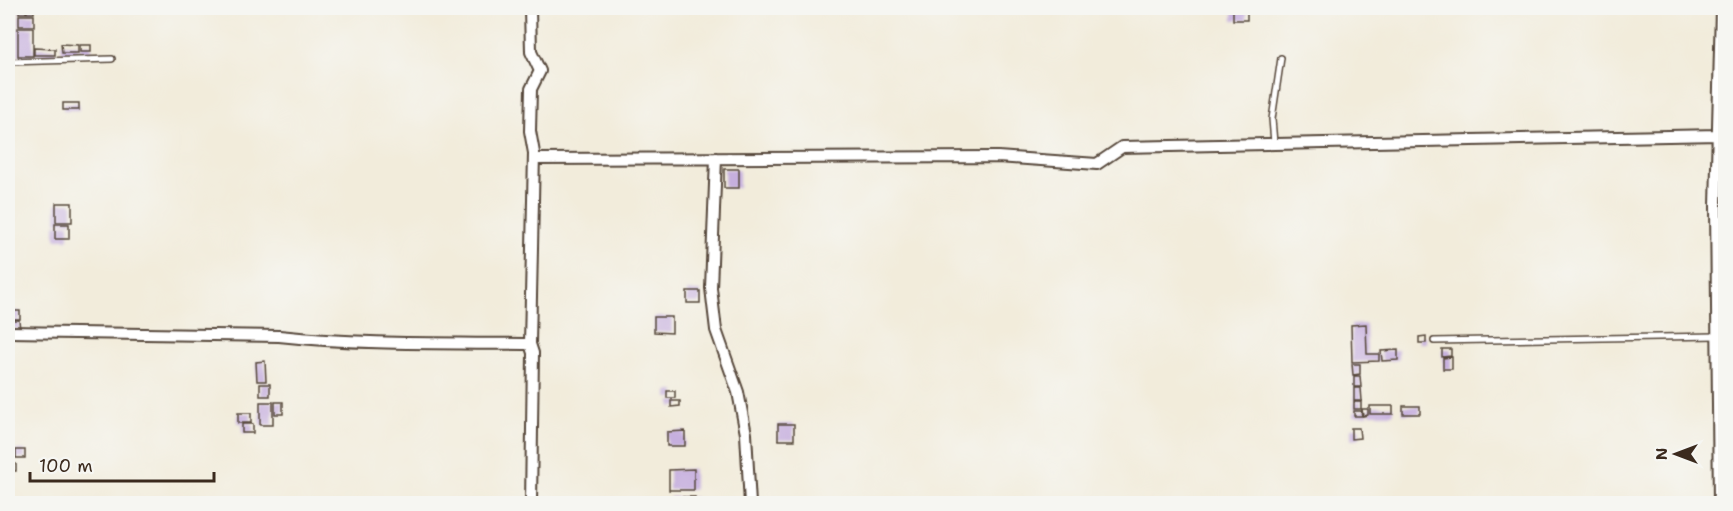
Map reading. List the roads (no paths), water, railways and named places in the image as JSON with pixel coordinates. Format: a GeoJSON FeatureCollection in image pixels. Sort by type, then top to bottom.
{"type":"FeatureCollection","features":[{"type":"Feature","properties":{"kind":"street"},"geometry":{"type":"LineString","coordinates":[[530,8],[531,52],[540,71],[531,89],[530,131],[534,159],[530,344],[533,353],[531,504]]}},
{"type":"Feature","properties":{"kind":"street"},"geometry":{"type":"LineString","coordinates":[[1719,504],[1717,336],[1721,206],[1719,135],[1721,8]]}},
{"type":"Feature","properties":{"kind":"street"},"geometry":{"type":"LineString","coordinates":[[534,159],[998,157],[1097,164],[1122,147],[1719,135]]}},
{"type":"Feature","properties":{"kind":"street"},"geometry":{"type":"LineString","coordinates":[[716,158],[711,288],[716,330],[738,392],[746,434],[750,504]]}},
{"type":"Feature","properties":{"kind":"street"},"geometry":{"type":"LineString","coordinates":[[8,332],[279,336],[319,341],[530,344]]}},
{"type":"Feature","properties":{"kind":"lane"},"geometry":{"type":"LineString","coordinates":[[1274,143],[1272,119],[1281,58]]}},
{"type":"Feature","properties":{"kind":"lane"},"geometry":{"type":"LineString","coordinates":[[8,62],[112,59]]}},
{"type":"Feature","properties":{"kind":"lane"},"geometry":{"type":"LineString","coordinates":[[1434,341],[1717,336]]}}]}
